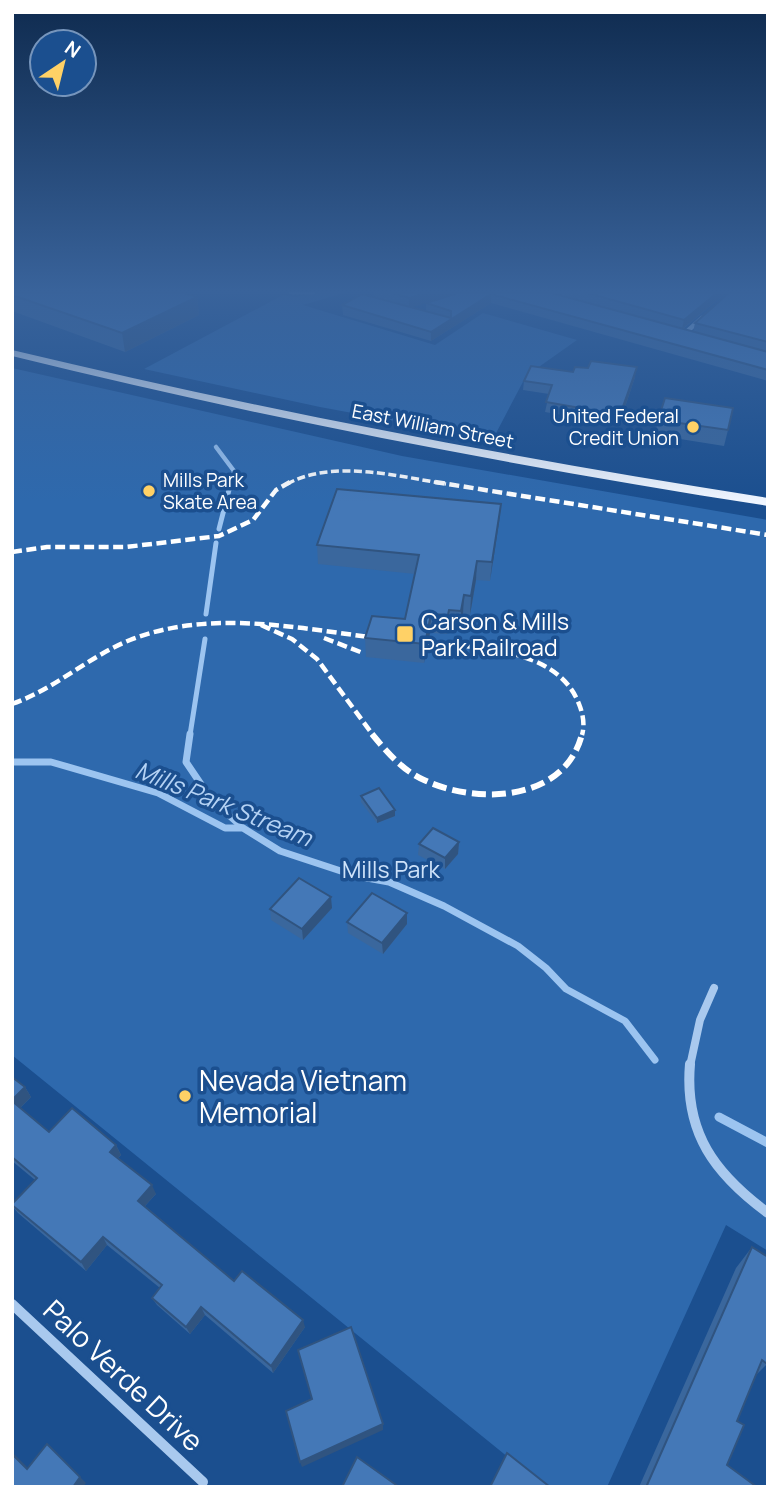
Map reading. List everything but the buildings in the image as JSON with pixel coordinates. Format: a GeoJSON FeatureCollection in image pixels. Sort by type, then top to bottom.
{"type":"FeatureCollection","features":[{"type":"Feature","properties":{"kind":"main road","name":"East William Street"},"geometry":{"type":"LineString","coordinates":[[48,362],[338,428],[580,473],[768,502]]}},
{"type":"Feature","properties":{"kind":"street"},"geometry":{"type":"LineString","coordinates":[[714,988],[691,1054],[691,1118],[701,1144],[718,1170],[740,1194],[768,1213]]}},
{"type":"Feature","properties":{"kind":"street","name":"Palo Verde Drive"},"geometry":{"type":"LineString","coordinates":[[12,1304],[203,1482]]}},
{"type":"Feature","properties":{"kind":"green space"},"geometry":{"type":"Polygon","coordinates":[[[157,362],[546,362],[526,376],[493,439],[320,407],[144,369],[157,362]]]}},
{"type":"Feature","properties":{"kind":"green space","name":"Mills Park"},"geometry":{"type":"Polygon","coordinates":[[[12,368],[402,456],[768,520],[768,1251],[726,1225],[607,1487],[545,1487],[12,1055],[12,368]]]}},
{"type":"Feature","properties":{"kind":"waterway"},"geometry":{"type":"LineString","coordinates":[[216,447],[234,471],[231,484]]}},
{"type":"Feature","properties":{"kind":"waterway"},"geometry":{"type":"LineString","coordinates":[[219,529],[231,482]]}},
{"type":"Feature","properties":{"kind":"waterway"},"geometry":{"type":"LineString","coordinates":[[206,614],[216,543]]}},
{"type":"Feature","properties":{"kind":"waterway"},"geometry":{"type":"LineString","coordinates":[[190,735],[205,639]]}},
{"type":"Feature","properties":{"kind":"waterway"},"geometry":{"type":"LineString","coordinates":[[190,734],[186,762],[211,799],[242,827]]}},
{"type":"Feature","properties":{"kind":"waterway","name":"Mills Park Stream"},"geometry":{"type":"LineString","coordinates":[[12,762],[51,762],[158,793],[225,828],[243,828],[280,851],[356,876],[389,882],[444,906],[518,946],[546,968],[566,989],[625,1021],[655,1060]]}},
{"type":"Feature","properties":{"kind":"waterway"},"geometry":{"type":"LineString","coordinates":[[719,1117],[768,1143]]}},
{"type":"Feature","properties":{"kind":"railway"},"geometry":{"type":"LineString","coordinates":[[287,484],[305,476],[344,471],[386,474],[446,484]]}},
{"type":"Feature","properties":{"kind":"railway"},"geometry":{"type":"LineString","coordinates":[[12,552],[47,547],[126,547],[219,536],[253,520],[276,490],[290,482]]}},
{"type":"Feature","properties":{"kind":"railway"},"geometry":{"type":"LineString","coordinates":[[435,482],[768,535]]}},
{"type":"Feature","properties":{"kind":"railway"},"geometry":{"type":"LineString","coordinates":[[12,704],[43,690],[115,647],[161,630],[193,625],[257,624],[385,639]]}},
{"type":"Feature","properties":{"kind":"railway"},"geometry":{"type":"LineString","coordinates":[[261,625],[292,639],[317,659],[373,735]]}},
{"type":"Feature","properties":{"kind":"railway"},"geometry":{"type":"LineString","coordinates":[[324,638],[363,653]]}},
{"type":"Feature","properties":{"kind":"railway"},"geometry":{"type":"LineString","coordinates":[[409,642],[505,652],[550,669],[567,684],[579,704],[583,720],[582,735]]}},
{"type":"Feature","properties":{"kind":"railway"},"geometry":{"type":"LineString","coordinates":[[372,734],[402,766],[424,780],[469,793],[493,794],[516,792],[539,785],[558,773],[573,757],[582,734]]}},
{"type":"Feature","properties":{"kind":"place","name":"United Federal Credit Union"},"geometry":{"type":"Point","coordinates":[693,427]}},
{"type":"Feature","properties":{"kind":"place","name":"Mills Park Skate Area"},"geometry":{"type":"Point","coordinates":[149,491]}},
{"type":"Feature","properties":{"kind":"place","name":"Carson & Mills Park Railroad"},"geometry":{"type":"Point","coordinates":[405,634]}},
{"type":"Feature","properties":{"kind":"place","name":"Nevada Vietnam Memorial"},"geometry":{"type":"Point","coordinates":[185,1096]}}]}
